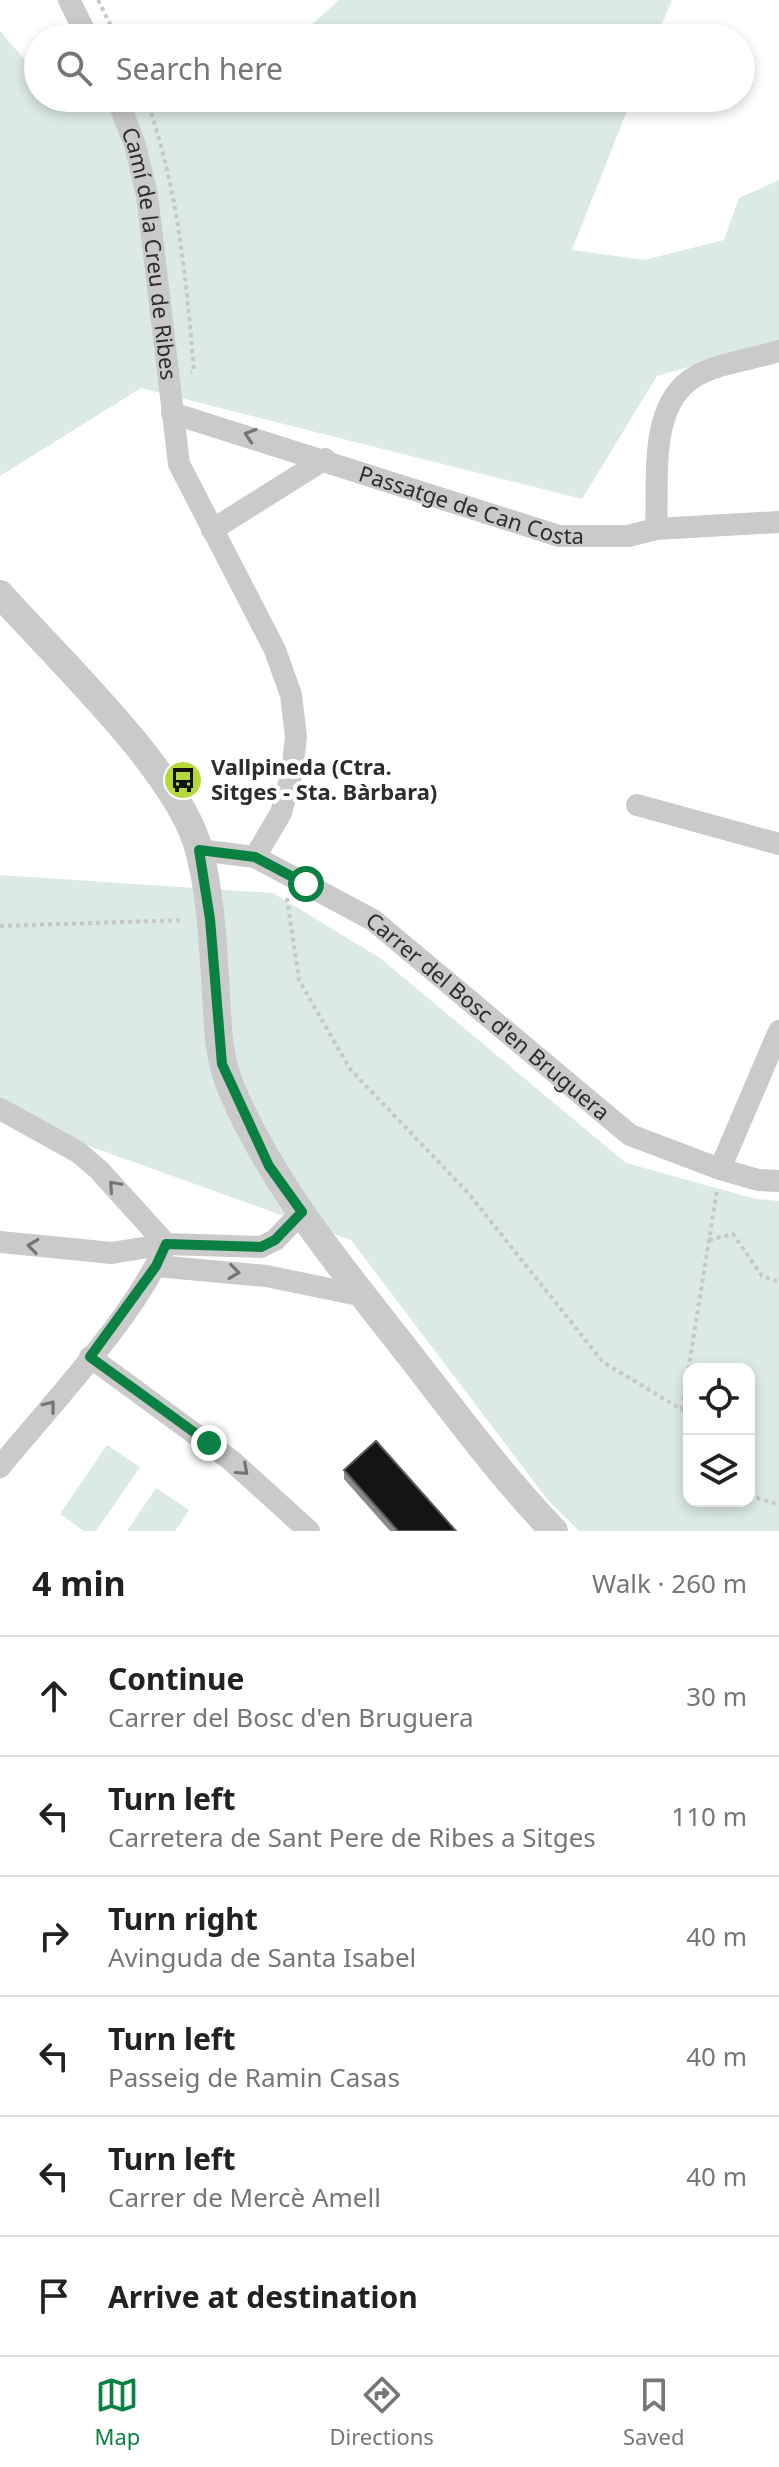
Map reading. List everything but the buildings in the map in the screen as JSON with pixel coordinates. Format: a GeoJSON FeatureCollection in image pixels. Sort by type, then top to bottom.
{"type":"FeatureCollection","features":[{"type":"Feature","properties":{"kind":"street"},"geometry":{"type":"LineString","coordinates":[[69,0],[81,24]]}},
{"type":"Feature","properties":{"kind":"street","name":"Camí de la Creu de Ribes"},"geometry":{"type":"LineString","coordinates":[[122,112],[135,145],[147,195],[179,464],[275,650],[291,695],[296,737],[292,772],[281,813],[255,857]]}},
{"type":"Feature","properties":{"kind":"street"},"geometry":{"type":"LineString","coordinates":[[656,529],[665,409],[677,389],[699,374],[779,351]]}},
{"type":"Feature","properties":{"kind":"street","name":"Passatge de Can Costa"},"geometry":{"type":"LineString","coordinates":[[172,413],[325,459],[559,536],[628,536],[656,529],[779,522]]}},
{"type":"Feature","properties":{"kind":"street"},"geometry":{"type":"LineString","coordinates":[[212,530],[325,459]]}},
{"type":"Feature","properties":{"kind":"street"},"geometry":{"type":"LineString","coordinates":[[0,594],[168,786],[187,815],[199,850],[210,919],[222,1064],[269,1166],[364,1296],[522,1498],[554,1531]]}},
{"type":"Feature","properties":{"kind":"street"},"geometry":{"type":"LineString","coordinates":[[637,805],[779,844]]}},
{"type":"Feature","properties":{"kind":"street","name":"Carrer del Bosc d'en Bruguera"},"geometry":{"type":"LineString","coordinates":[[199,850],[255,857],[373,920],[630,1135],[720,1169],[758,1180],[779,1181]]}},
{"type":"Feature","properties":{"kind":"street"},"geometry":{"type":"LineString","coordinates":[[720,1169],[779,1031]]}},
{"type":"Feature","properties":{"kind":"street"},"geometry":{"type":"LineString","coordinates":[[0,1109],[78,1152],[99,1170],[166,1244]]}},
{"type":"Feature","properties":{"kind":"street"},"geometry":{"type":"LineString","coordinates":[[0,1242],[112,1253],[166,1244],[261,1247],[275,1240],[302,1212]]}},
{"type":"Feature","properties":{"kind":"street"},"geometry":{"type":"LineString","coordinates":[[0,1467],[90,1357],[156,1266],[166,1244]]}},
{"type":"Feature","properties":{"kind":"street"},"geometry":{"type":"LineString","coordinates":[[156,1266],[266,1276],[364,1296]]}},
{"type":"Feature","properties":{"kind":"street"},"geometry":{"type":"LineString","coordinates":[[90,1357],[232,1461],[309,1531]]}},
{"type":"Feature","properties":{"kind":"path"},"geometry":{"type":"LineString","coordinates":[[98,0],[110,24]]}},
{"type":"Feature","properties":{"kind":"path"},"geometry":{"type":"LineString","coordinates":[[284,873],[299,980],[350,1069],[469,1194],[603,1362],[682,1409],[720,1169]]}},
{"type":"Feature","properties":{"kind":"path"},"geometry":{"type":"LineString","coordinates":[[0,926],[210,919]]}},
{"type":"Feature","properties":{"kind":"path"},"geometry":{"type":"LineString","coordinates":[[709,1240],[733,1234],[762,1276],[779,1282]]}},
{"type":"Feature","properties":{"kind":"path"},"geometry":{"type":"LineString","coordinates":[[755,1497],[779,1505]]}},
{"type":"Feature","properties":{"kind":"shaded area"},"geometry":{"type":"Polygon","coordinates":[[[339,0],[672,0],[662,24],[312,24],[339,0]]]}},
{"type":"Feature","properties":{"kind":"shaded area"},"geometry":{"type":"Polygon","coordinates":[[[0,31],[24,59],[24,112],[626,112],[572,250],[644,260],[724,240],[739,198],[779,180],[779,341],[657,376],[582,499],[141,388],[0,476],[0,31]]]}},
{"type":"Feature","properties":{"kind":"shaded area"},"geometry":{"type":"Polygon","coordinates":[[[0,875],[273,893],[380,958],[626,1163],[756,1199],[779,1201],[779,1531],[579,1531],[547,1499],[351,1240],[89,1146],[0,1100],[0,875]]]}},
{"type":"Feature","properties":{"kind":"shaded area"},"geometry":{"type":"Polygon","coordinates":[[[107,1445],[140,1467],[96,1531],[84,1531],[60,1514],[107,1445]]]}},
{"type":"Feature","properties":{"kind":"shaded area"},"geometry":{"type":"Polygon","coordinates":[[[156,1488],[189,1510],[175,1531],[127,1531],[156,1488]]]}},
{"type":"Feature","properties":{"kind":"place","name":"Vallpineda (Ctra. Sitges - Sta. Bàrbara)"},"geometry":{"type":"Point","coordinates":[183,780]}},
{"type":"Feature","properties":{"kind":"route"},"geometry":{"type":"LineString","coordinates":[[209,1443],[90,1357],[156,1266],[166,1244],[202,1248],[261,1247],[275,1240],[302,1212],[269,1166],[244,1118],[222,1064],[210,919],[199,850],[255,857],[306,884]]}}]}
